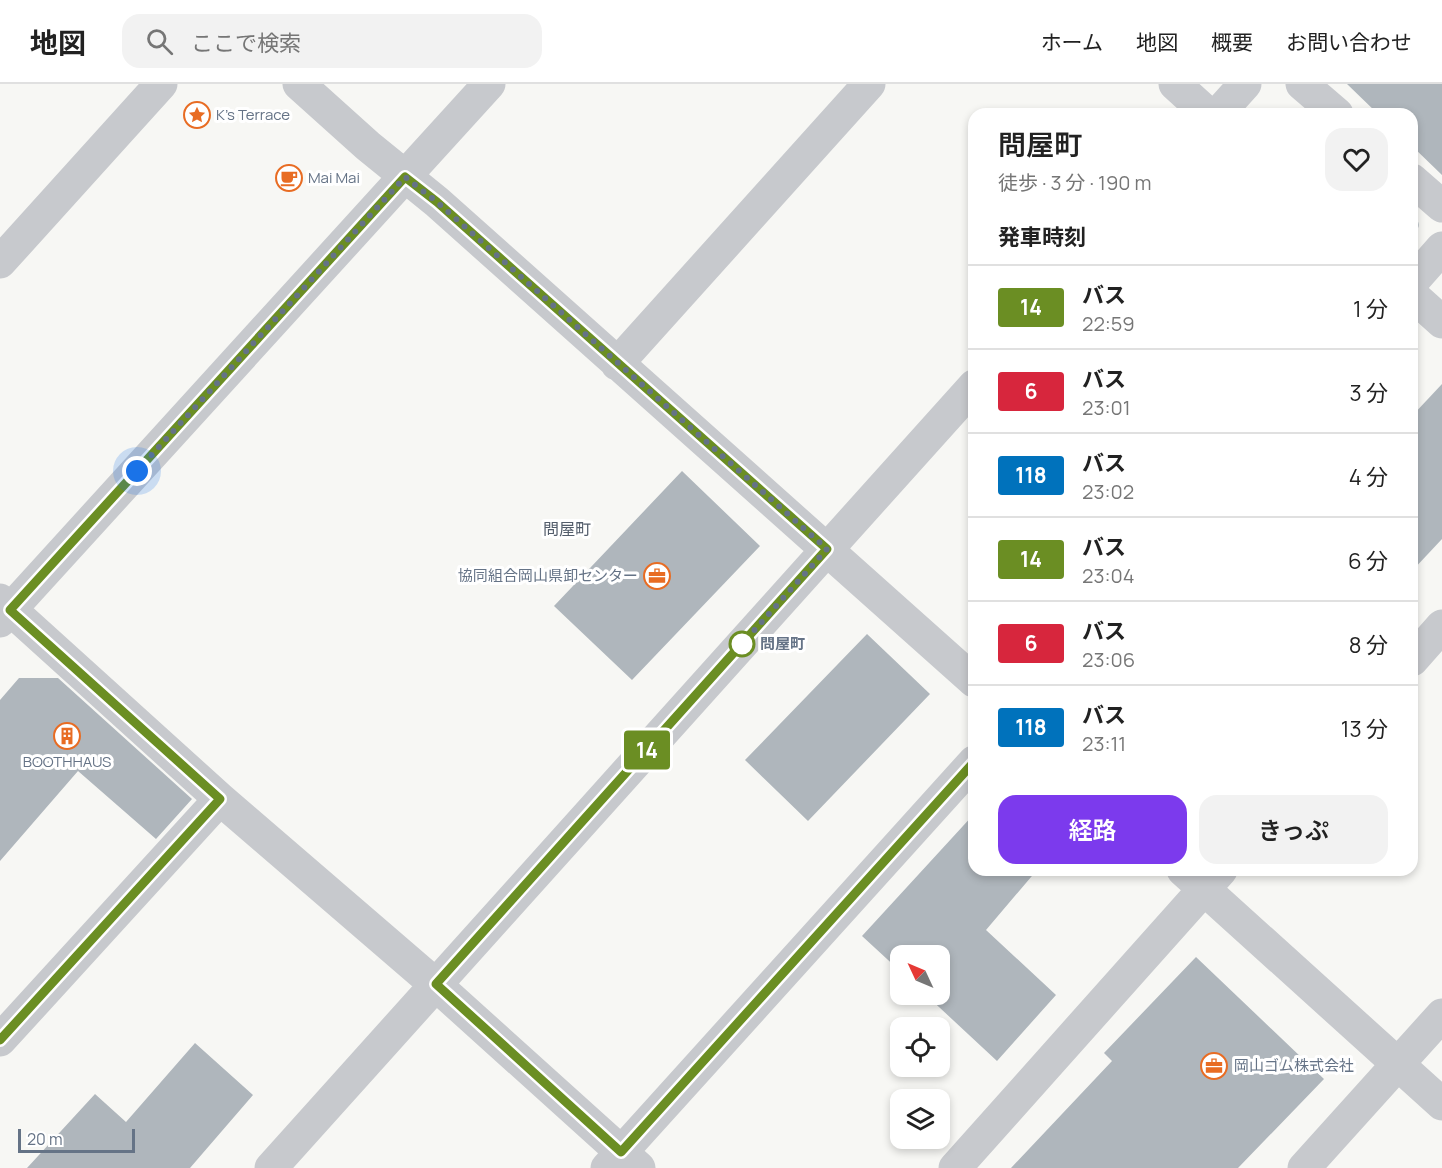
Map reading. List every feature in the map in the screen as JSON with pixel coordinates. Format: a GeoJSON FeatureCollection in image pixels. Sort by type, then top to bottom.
{"type":"FeatureCollection","features":[{"type":"Feature","properties":{"kind":"street"},"geometry":{"type":"LineString","coordinates":[[0,262],[161,84]]}},
{"type":"Feature","properties":{"kind":"street"},"geometry":{"type":"LineString","coordinates":[[299,84],[437,202],[968,676]]}},
{"type":"Feature","properties":{"kind":"street"},"geometry":{"type":"LineString","coordinates":[[489,84],[3,610],[436,984],[622,1163],[968,769]]}},
{"type":"Feature","properties":{"kind":"street"},"geometry":{"type":"LineString","coordinates":[[617,364],[868,84]]}},
{"type":"Feature","properties":{"kind":"street"},"geometry":{"type":"LineString","coordinates":[[1175,84],[1201,108]]}},
{"type":"Feature","properties":{"kind":"street"},"geometry":{"type":"LineString","coordinates":[[1223,108],[1245,84]]}},
{"type":"Feature","properties":{"kind":"street"},"geometry":{"type":"LineString","coordinates":[[1302,84],[1330,108]]}},
{"type":"Feature","properties":{"kind":"street"},"geometry":{"type":"LineString","coordinates":[[1418,185],[1442,206]]}},
{"type":"Feature","properties":{"kind":"street"},"geometry":{"type":"LineString","coordinates":[[1418,275],[1442,248]]}},
{"type":"Feature","properties":{"kind":"street"},"geometry":{"type":"LineString","coordinates":[[1418,300],[1442,322]]}},
{"type":"Feature","properties":{"kind":"street"},"geometry":{"type":"LineString","coordinates":[[271,1168],[968,393]]}},
{"type":"Feature","properties":{"kind":"street"},"geometry":{"type":"LineString","coordinates":[[1418,653],[1442,626]]}},
{"type":"Feature","properties":{"kind":"street"},"geometry":{"type":"LineString","coordinates":[[0,1040],[220,799]]}},
{"type":"Feature","properties":{"kind":"street"},"geometry":{"type":"LineString","coordinates":[[955,1168],[1202,876],[1442,1104]]}},
{"type":"Feature","properties":{"kind":"street"},"geometry":{"type":"LineString","coordinates":[[1304,1168],[1442,1015]]}},
{"type":"Feature","properties":{"kind":"building"},"geometry":{"type":"Polygon","coordinates":[[[1347,84],[1442,84],[1442,175],[1418,152],[1418,108],[1372,108],[1347,84]]]}},
{"type":"Feature","properties":{"kind":"building"},"geometry":{"type":"Polygon","coordinates":[[[1442,384],[1442,539],[1418,565],[1418,410],[1442,384]]]}},
{"type":"Feature","properties":{"kind":"building","name":"協同組合岡山県卸センター"},"geometry":{"type":"Polygon","coordinates":[[[682,471],[760,546],[632,680],[554,606],[682,471]]]}},
{"type":"Feature","properties":{"kind":"building"},"geometry":{"type":"Polygon","coordinates":[[[867,634],[930,694],[808,821],[745,760],[867,634]]]}},
{"type":"Feature","properties":{"kind":"building","name":"BOOTHHAUS"},"geometry":{"type":"Polygon","coordinates":[[[19,678],[58,678],[192,799],[156,839],[78,771],[0,861],[0,700],[19,678]]]}},
{"type":"Feature","properties":{"kind":"building"},"geometry":{"type":"Polygon","coordinates":[[[968,821],[968,876],[1032,876],[986,930],[1056,995],[997,1061],[937,1005],[950,1005],[950,945],[890,945],[890,962],[862,936],[968,821]]]}},
{"type":"Feature","properties":{"kind":"building"},"geometry":{"type":"Polygon","coordinates":[[[1196,957],[1324,1079],[1238,1168],[1011,1168],[1112,1061],[1104,1053],[1196,957]]]}},
{"type":"Feature","properties":{"kind":"building"},"geometry":{"type":"Polygon","coordinates":[[[195,1043],[253,1095],[190,1168],[27,1168],[95,1094],[126,1122],[195,1043]]]}},
{"type":"Feature","properties":{"kind":"bus line","name":"14"},"geometry":{"type":"LineString","coordinates":[[0,1040],[220,799],[10,610],[405,177],[437,202],[827,549],[436,984],[621,1152],[968,769]]}},
{"type":"Feature","properties":{"kind":"place","name":"K's Terrace"},"geometry":{"type":"Point","coordinates":[197,115]}},
{"type":"Feature","properties":{"kind":"place","name":"Mai Mai"},"geometry":{"type":"Point","coordinates":[289,178]}},
{"type":"Feature","properties":{"kind":"place","name":"協同組合岡山県卸センター"},"geometry":{"type":"Point","coordinates":[657,576]}},
{"type":"Feature","properties":{"kind":"place","name":"問屋町"},"geometry":{"type":"Point","coordinates":[742,644]}},
{"type":"Feature","properties":{"kind":"place","name":"BOOTHHAUS"},"geometry":{"type":"Point","coordinates":[67,736]}},
{"type":"Feature","properties":{"kind":"place","name":"岡山ゴム株式会社"},"geometry":{"type":"Point","coordinates":[1214,1066]}},
{"type":"Feature","properties":{"kind":"district","name":"問屋町"},"geometry":{"type":"Point","coordinates":[567,529]}},
{"type":"Feature","properties":{"kind":"route"},"geometry":{"type":"LineString","coordinates":[[137,471],[405,177],[437,202],[827,549],[742,644]]}}]}
